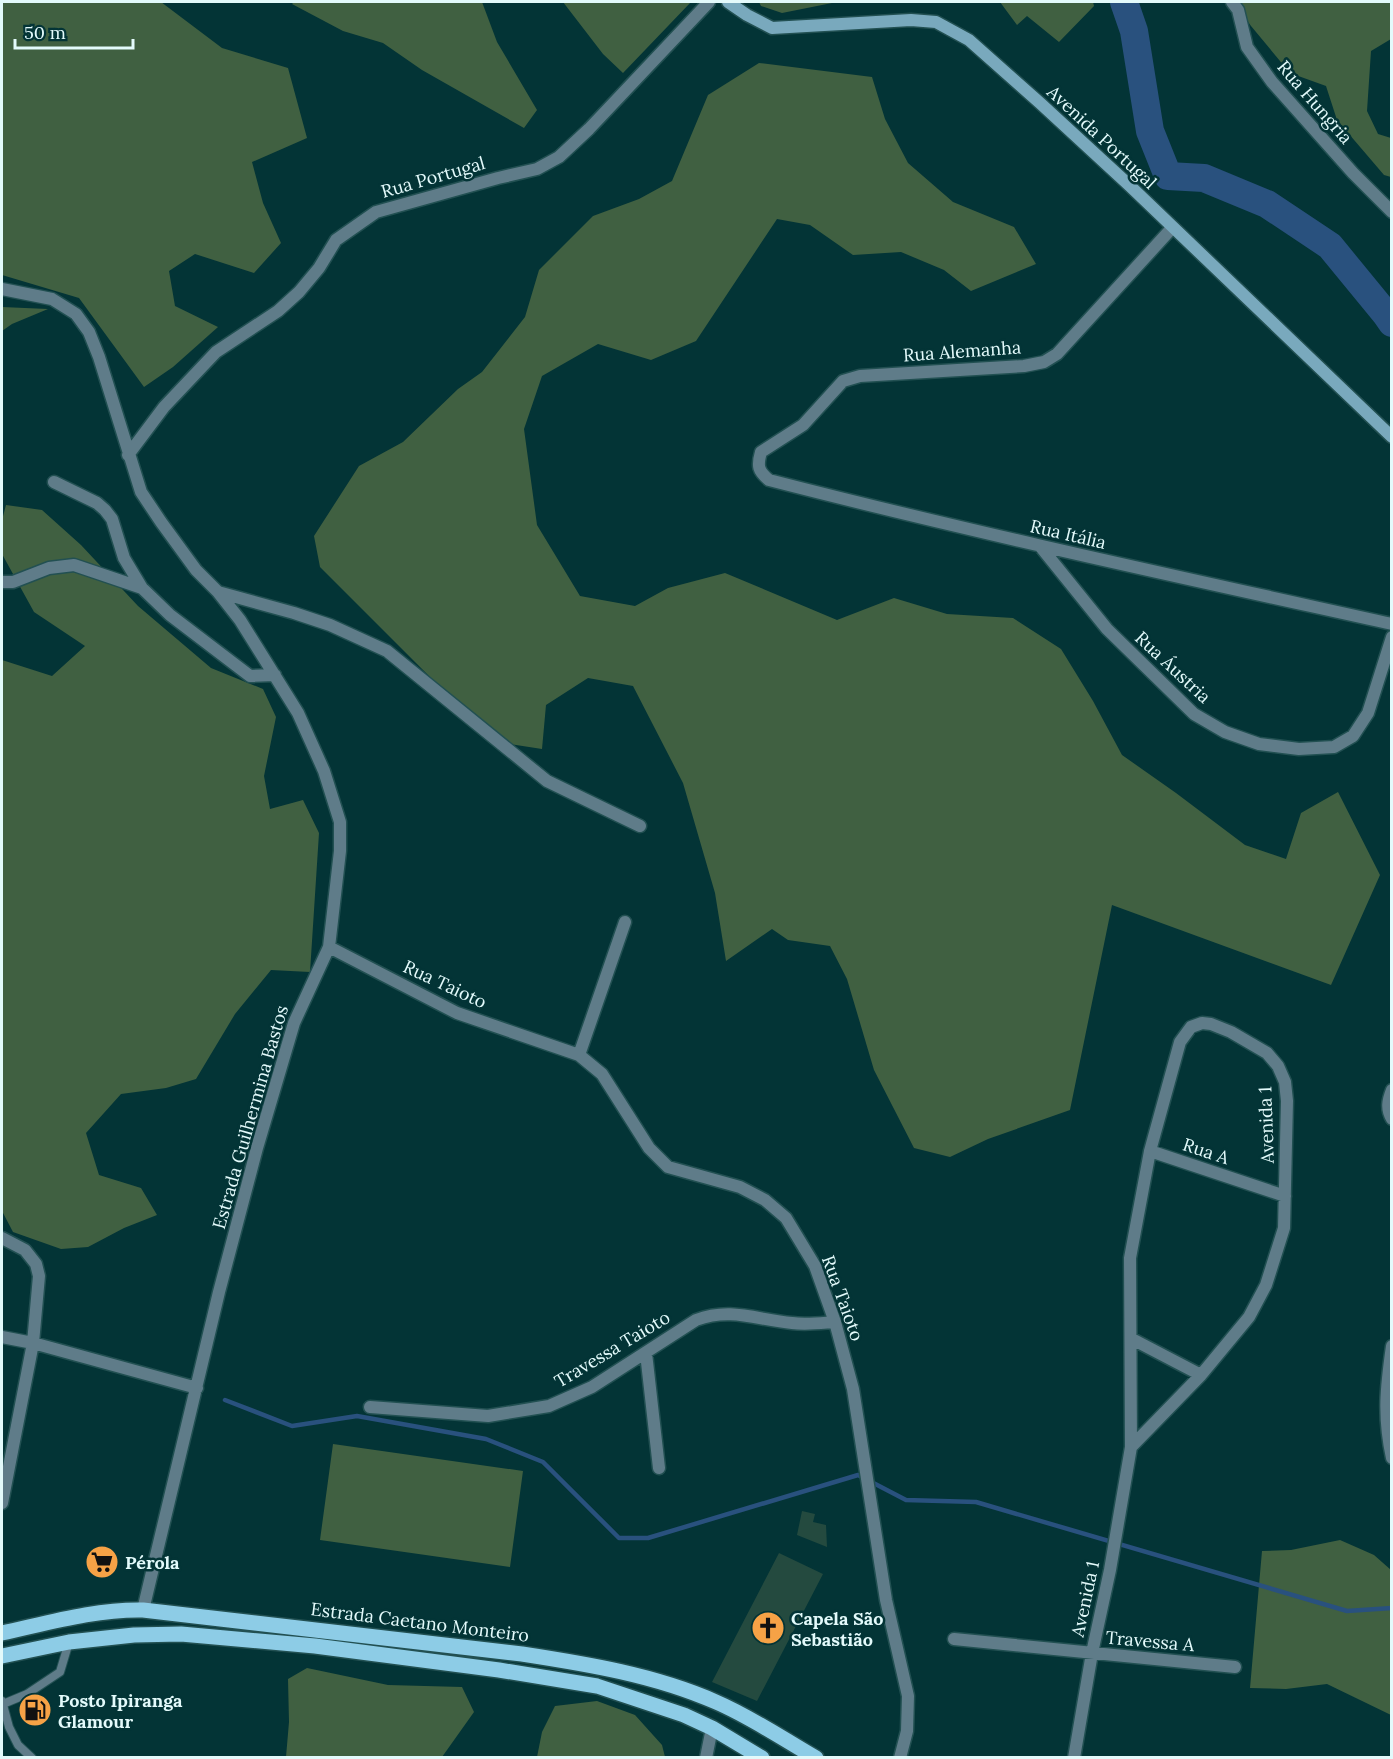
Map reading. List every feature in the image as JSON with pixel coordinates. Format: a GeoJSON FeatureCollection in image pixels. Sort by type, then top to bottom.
{"type":"FeatureCollection","features":[{"type":"Feature","properties":{"kind":"main road","name":"Estrada Caetano Monteiro"},"geometry":{"type":"LineString","coordinates":[[2,1633],[92,1614],[143,1610],[396,1638],[580,1663],[653,1679],[716,1702],[816,1758]]}},
{"type":"Feature","properties":{"kind":"main road","name":"Estrada Caetano Monteiro"},"geometry":{"type":"LineString","coordinates":[[2,1656],[69,1642],[134,1635],[181,1634],[315,1647],[499,1670],[597,1686],[684,1715],[712,1728],[762,1758]]}},
{"type":"Feature","properties":{"kind":"street","name":"Rua Portugal"},"geometry":{"type":"LineString","coordinates":[[128,455],[164,407],[216,352],[278,311],[299,292],[319,268],[336,240],[376,212],[537,169],[559,157],[589,129],[709,2]]}},
{"type":"Feature","properties":{"kind":"street","name":"Avenida Portugal"},"geometry":{"type":"LineString","coordinates":[[728,2],[772,28],[910,20],[936,22],[969,40],[1040,103],[1392,437]]}},
{"type":"Feature","properties":{"kind":"street","name":"Rua Hungria"},"geometry":{"type":"LineString","coordinates":[[1232,2],[1238,10],[1247,47],[1272,82],[1353,173],[1392,212]]}},
{"type":"Feature","properties":{"kind":"street","name":"Rua Alemanha"},"geometry":{"type":"LineString","coordinates":[[761,452],[803,425],[843,381],[860,375],[1024,366],[1051,358],[1062,349],[1172,228]]}},
{"type":"Feature","properties":{"kind":"street","name":"Estrada Guilhermina Bastos"},"geometry":{"type":"LineString","coordinates":[[2,289],[52,298],[76,314],[89,332],[141,492],[196,570],[218,592],[240,620],[298,713],[324,771],[340,822],[340,851],[328,947],[291,1034],[251,1170],[143,1610]]}},
{"type":"Feature","properties":{"kind":"street","name":"Rua Itália"},"geometry":{"type":"LineString","coordinates":[[761,452],[758,464],[760,473],[769,480],[1040,546],[1392,624]]}},
{"type":"Feature","properties":{"kind":"street"},"geometry":{"type":"LineString","coordinates":[[54,482],[97,503],[105,510],[112,519],[124,558],[142,588],[171,615],[250,676],[275,675]]}},
{"type":"Feature","properties":{"kind":"street","name":"Rua Áustria"},"geometry":{"type":"LineString","coordinates":[[1040,546],[1107,629],[1194,714],[1225,732],[1259,744],[1299,749],[1334,747],[1353,736],[1368,713],[1392,637]]}},
{"type":"Feature","properties":{"kind":"street"},"geometry":{"type":"LineString","coordinates":[[2,582],[13,582],[49,568],[74,565],[142,588]]}},
{"type":"Feature","properties":{"kind":"street"},"geometry":{"type":"LineString","coordinates":[[218,592],[330,625],[387,651],[547,781],[640,826]]}},
{"type":"Feature","properties":{"kind":"street"},"geometry":{"type":"LineString","coordinates":[[579,1055],[625,922]]}},
{"type":"Feature","properties":{"kind":"street","name":"Rua Taioto"},"geometry":{"type":"LineString","coordinates":[[328,947],[457,1013],[579,1055],[603,1074],[649,1148],[668,1167],[740,1187],[765,1200],[786,1218],[815,1266],[835,1322],[853,1389],[886,1600],[908,1696],[907,1731],[900,1758]]}},
{"type":"Feature","properties":{"kind":"street","name":"Avenida 1"},"geometry":{"type":"LineString","coordinates":[[1074,1758],[1131,1447],[1130,1258],[1150,1151],[1180,1042],[1191,1027],[1202,1023],[1211,1024],[1231,1032],[1267,1053],[1278,1066],[1285,1082],[1287,1101],[1284,1227],[1266,1285],[1249,1317],[1201,1375],[1131,1447]]}},
{"type":"Feature","properties":{"kind":"street"},"geometry":{"type":"LineString","coordinates":[[1392,1090],[1388,1112],[1392,1119]]}},
{"type":"Feature","properties":{"kind":"street","name":"Rua A"},"geometry":{"type":"LineString","coordinates":[[1150,1151],[1285,1196]]}},
{"type":"Feature","properties":{"kind":"street"},"geometry":{"type":"LineString","coordinates":[[2,1238],[26,1250],[36,1264],[39,1276],[33,1344],[2,1503]]}},
{"type":"Feature","properties":{"kind":"street","name":"Travessa Taioto"},"geometry":{"type":"LineString","coordinates":[[370,1407],[488,1416],[549,1406],[592,1387],[696,1320],[711,1315],[726,1313],[796,1324],[835,1322]]}},
{"type":"Feature","properties":{"kind":"street"},"geometry":{"type":"LineString","coordinates":[[2,1337],[197,1388]]}},
{"type":"Feature","properties":{"kind":"street"},"geometry":{"type":"LineString","coordinates":[[1132,1339],[1201,1375]]}},
{"type":"Feature","properties":{"kind":"street"},"geometry":{"type":"LineString","coordinates":[[1392,1346],[1385,1391],[1387,1432],[1392,1458]]}},
{"type":"Feature","properties":{"kind":"street"},"geometry":{"type":"LineString","coordinates":[[646,1353],[659,1468]]}},
{"type":"Feature","properties":{"kind":"street","name":"Travessa A"},"geometry":{"type":"LineString","coordinates":[[954,1639],[1235,1667]]}},
{"type":"Feature","properties":{"kind":"street"},"geometry":{"type":"LineString","coordinates":[[706,1758],[712,1728]]}},
{"type":"Feature","properties":{"kind":"lane"},"geometry":{"type":"LineString","coordinates":[[32,1758],[18,1745],[9,1727],[2,1702],[27,1694],[60,1672],[69,1642]]}},
{"type":"Feature","properties":{"kind":"green space"},"geometry":{"type":"Polygon","coordinates":[[[2,2],[161,2],[222,48],[288,68],[307,138],[252,162],[263,203],[281,243],[254,273],[195,254],[169,271],[175,306],[218,327],[173,367],[144,387],[79,298],[2,275],[2,2]]]}},
{"type":"Feature","properties":{"kind":"green space"},"geometry":{"type":"Polygon","coordinates":[[[294,2],[482,2],[497,42],[537,110],[524,128],[422,70],[383,43],[343,31],[292,4],[294,2]]]}},
{"type":"Feature","properties":{"kind":"green space"},"geometry":{"type":"Polygon","coordinates":[[[563,2],[691,2],[623,73],[603,54],[563,2]]]}},
{"type":"Feature","properties":{"kind":"green space"},"geometry":{"type":"Polygon","coordinates":[[[759,2],[837,2],[782,13],[761,6],[759,2]]]}},
{"type":"Feature","properties":{"kind":"green space"},"geometry":{"type":"Polygon","coordinates":[[[1000,2],[1093,2],[1094,6],[1059,42],[1027,16],[1017,25],[1000,2]]]}},
{"type":"Feature","properties":{"kind":"green space"},"geometry":{"type":"Polygon","coordinates":[[[1234,2],[1391,2],[1391,39],[1371,51],[1367,111],[1378,134],[1391,138],[1391,177],[1384,175],[1337,120],[1326,86],[1290,73],[1234,2]]]}},
{"type":"Feature","properties":{"kind":"green space"},"geometry":{"type":"Polygon","coordinates":[[[759,63],[872,77],[885,119],[908,163],[953,202],[1014,227],[1036,264],[971,291],[944,270],[901,252],[853,255],[810,225],[777,219],[696,341],[651,360],[598,344],[542,376],[524,429],[537,525],[580,596],[635,606],[668,588],[725,573],[837,620],[894,598],[947,614],[1013,618],[1061,649],[1122,755],[1245,845],[1286,859],[1301,813],[1338,792],[1380,875],[1331,985],[1112,905],[1070,1110],[988,1139],[950,1157],[914,1148],[874,1070],[847,979],[830,946],[788,940],[772,929],[726,961],[715,893],[683,783],[633,686],[588,678],[546,705],[542,749],[504,743],[435,682],[320,567],[314,536],[359,466],[403,442],[458,389],[482,372],[525,317],[539,270],[593,216],[639,199],[672,181],[708,95],[759,63]]]}},
{"type":"Feature","properties":{"kind":"green space"},"geometry":{"type":"Polygon","coordinates":[[[2,307],[48,309],[12,324],[2,331],[2,307]]]}},
{"type":"Feature","properties":{"kind":"green space"},"geometry":{"type":"Polygon","coordinates":[[[6,505],[42,510],[81,545],[138,606],[211,668],[263,689],[276,717],[264,776],[270,809],[303,800],[319,833],[310,972],[271,970],[235,1014],[196,1079],[166,1088],[121,1094],[86,1133],[99,1175],[141,1188],[157,1215],[124,1228],[88,1247],[61,1249],[13,1232],[2,1211],[2,660],[52,676],[85,646],[34,612],[2,554],[2,520],[6,505]]]}},
{"type":"Feature","properties":{"kind":"green space"},"geometry":{"type":"Polygon","coordinates":[[[333,1444],[523,1471],[510,1567],[320,1540],[333,1444]]]}},
{"type":"Feature","properties":{"kind":"green space"},"geometry":{"type":"Polygon","coordinates":[[[1340,1540],[1374,1555],[1391,1570],[1391,1715],[1327,1684],[1286,1689],[1250,1688],[1262,1551],[1291,1550],[1340,1540]]]}},
{"type":"Feature","properties":{"kind":"green space"},"geometry":{"type":"Polygon","coordinates":[[[307,1668],[388,1685],[462,1687],[474,1712],[442,1757],[286,1757],[289,1722],[288,1679],[307,1668]]]}},
{"type":"Feature","properties":{"kind":"green space"},"geometry":{"type":"Polygon","coordinates":[[[597,1701],[635,1715],[662,1745],[665,1757],[537,1757],[542,1732],[555,1706],[597,1701]]]}},
{"type":"Feature","properties":{"kind":"building"},"geometry":{"type":"Polygon","coordinates":[[[802,1511],[815,1514],[813,1522],[826,1525],[827,1547],[797,1535],[802,1511]]]}},
{"type":"Feature","properties":{"kind":"building","name":"Capela São Sebastião"},"geometry":{"type":"Polygon","coordinates":[[[779,1553],[823,1574],[757,1701],[712,1682],[779,1553]]]}},
{"type":"Feature","properties":{"kind":"waterway"},"geometry":{"type":"LineString","coordinates":[[1124,2],[1134,31],[1150,131],[1168,176],[1204,178],[1267,204],[1330,246],[1392,323]]}},
{"type":"Feature","properties":{"kind":"waterway"},"geometry":{"type":"LineString","coordinates":[[225,1400],[292,1426],[357,1416],[486,1439],[543,1462],[619,1538],[648,1538],[858,1475],[906,1500],[976,1502],[1347,1611],[1392,1608]]}},
{"type":"Feature","properties":{"kind":"place","name":"Pérola"},"geometry":{"type":"Point","coordinates":[102,1562]}},
{"type":"Feature","properties":{"kind":"place","name":"Capela São Sebastião"},"geometry":{"type":"Point","coordinates":[768,1628]}},
{"type":"Feature","properties":{"kind":"place","name":"Posto Ipiranga Glamour"},"geometry":{"type":"Point","coordinates":[35,1710]}}]}
